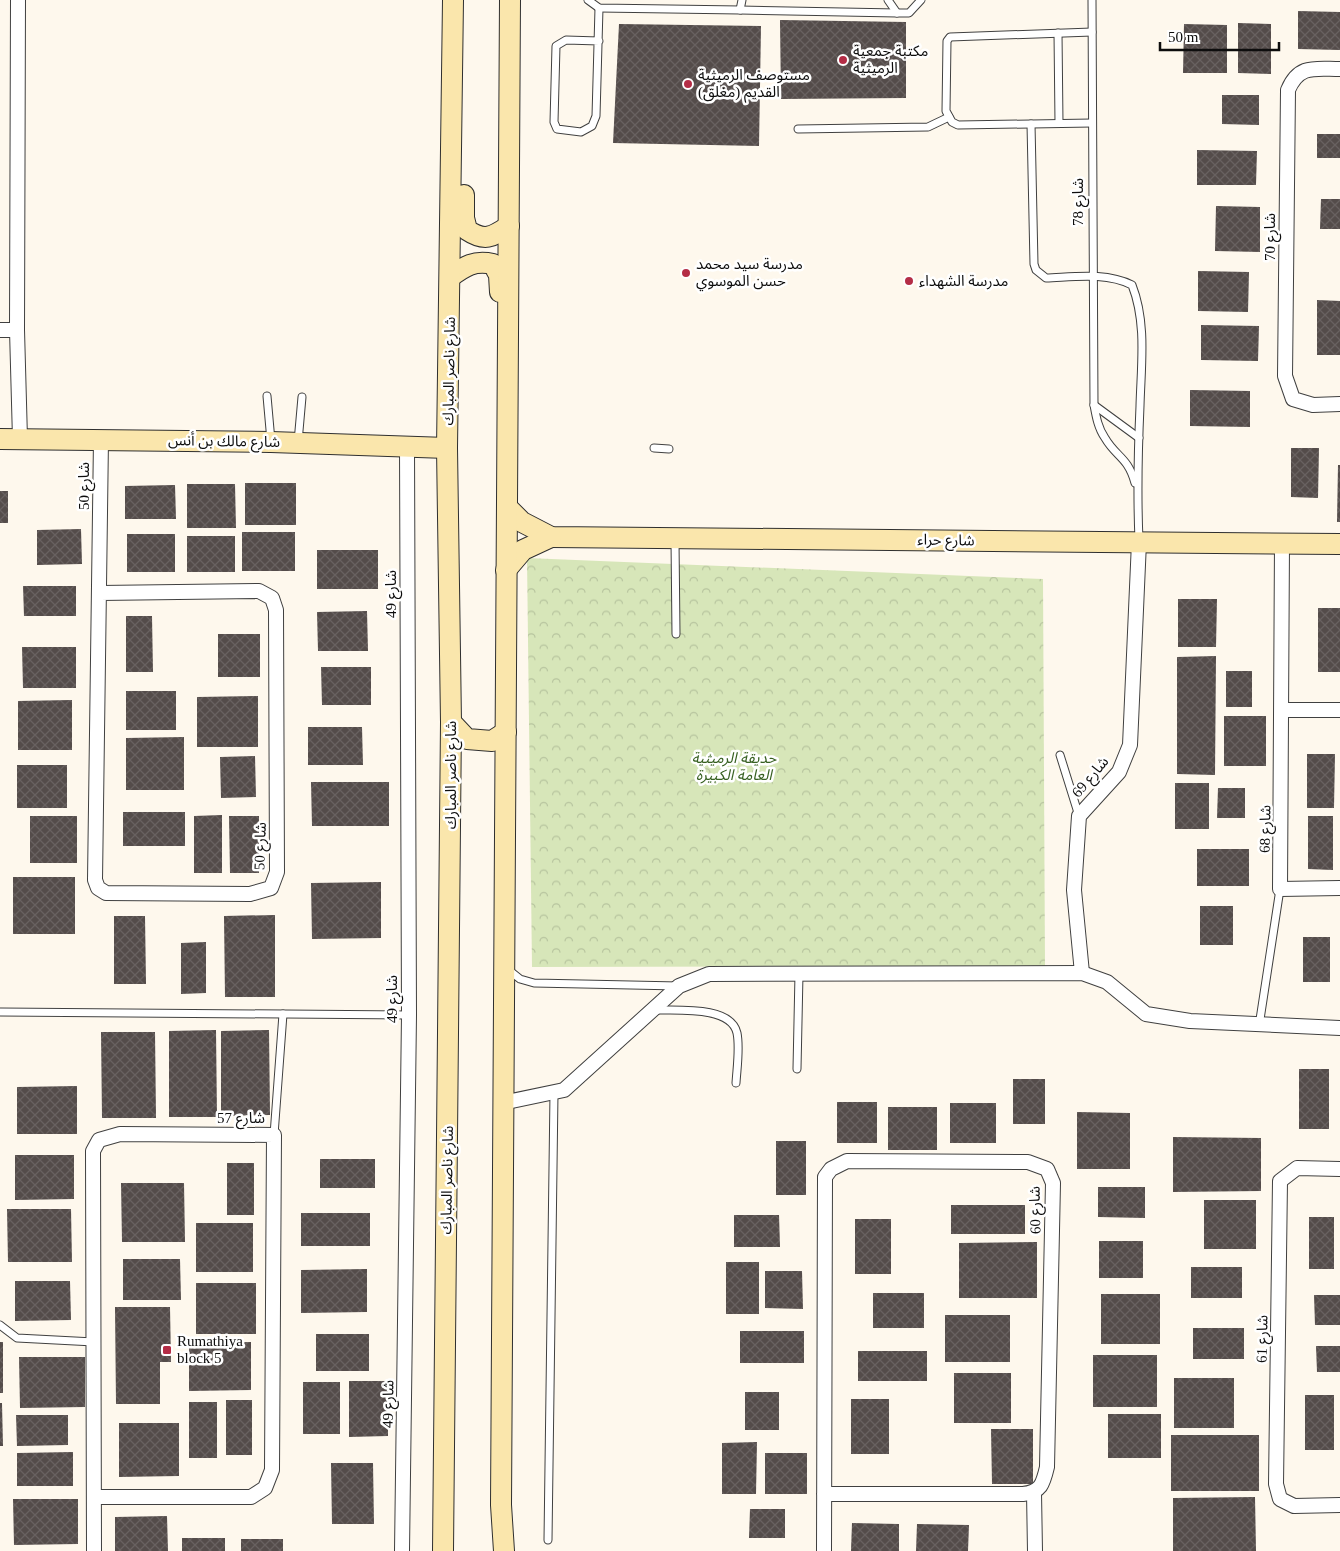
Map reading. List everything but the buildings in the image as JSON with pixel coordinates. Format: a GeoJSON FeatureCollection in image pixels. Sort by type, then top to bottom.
{"type":"FeatureCollection","features":[{"type":"Feature","properties":{"kind":"street"},"geometry":{"type":"LineString","coordinates":[[18,0],[18,330],[20,439]]}},
{"type":"Feature","properties":{"kind":"street","name":"شارع ناصر المبارك"},"geometry":{"type":"LineString","coordinates":[[442,1551],[451,722],[447,448],[453,0]]}},
{"type":"Feature","properties":{"kind":"street"},"geometry":{"type":"LineString","coordinates":[[504,1551],[502,1506],[507,1102],[506,570],[511,2]]}},
{"type":"Feature","properties":{"kind":"street","name":"شارع 70"},"geometry":{"type":"LineString","coordinates":[[1340,69],[1307,69],[1294,76],[1288,90],[1286,366],[1286,376],[1293,399],[1314,405],[1340,404]]}},
{"type":"Feature","properties":{"kind":"street"},"geometry":{"type":"LineString","coordinates":[[453,112],[465,144],[464,218],[467,230],[479,238],[493,236],[509,226]]}},
{"type":"Feature","properties":{"kind":"street"},"geometry":{"type":"LineString","coordinates":[[450,277],[469,263],[482,262],[493,264],[499,275],[501,310],[508,328]]}},
{"type":"Feature","properties":{"kind":"street"},"geometry":{"type":"LineString","coordinates":[[0,330],[18,330]]}},
{"type":"Feature","properties":{"kind":"street","name":"شارع مالك بن أنس"},"geometry":{"type":"LineString","coordinates":[[0,439],[271,442],[447,448]]}},
{"type":"Feature","properties":{"kind":"street","name":"شارع 50"},"geometry":{"type":"LineString","coordinates":[[100,593],[259,590],[272,598],[276,610],[277,872],[271,888],[250,894],[106,893],[98,888],[95,880],[101,439]]}},
{"type":"Feature","properties":{"kind":"street","name":"شارع 49"},"geometry":{"type":"LineString","coordinates":[[402,1551],[408,1015],[406,447]]}},
{"type":"Feature","properties":{"kind":"street","name":"شارع حراء"},"geometry":{"type":"LineString","coordinates":[[507,507],[526,526],[551,537],[1340,544]]}},
{"type":"Feature","properties":{"kind":"street","name":"شارع حراء"},"geometry":{"type":"LineString","coordinates":[[506,570],[523,550],[551,537]]}},
{"type":"Feature","properties":{"kind":"street","name":"شارع 69"},"geometry":{"type":"LineString","coordinates":[[1082,973],[1074,890],[1079,816],[1119,772],[1130,745],[1139,542]]}},
{"type":"Feature","properties":{"kind":"street","name":"شارع 68"},"geometry":{"type":"LineString","coordinates":[[1280,889],[1283,710],[1282,543]]}},
{"type":"Feature","properties":{"kind":"street"},"geometry":{"type":"LineString","coordinates":[[1283,710],[1340,710]]}},
{"type":"Feature","properties":{"kind":"street"},"geometry":{"type":"LineString","coordinates":[[451,722],[467,739],[492,741],[506,732]]}},
{"type":"Feature","properties":{"kind":"street"},"geometry":{"type":"LineString","coordinates":[[1280,889],[1340,888]]}},
{"type":"Feature","properties":{"kind":"street"},"geometry":{"type":"LineString","coordinates":[[507,1102],[564,1090],[573,1084],[679,986],[709,974],[1082,973],[1107,982],[1146,1014],[1190,1021],[1259,1026],[1340,1028]]}},
{"type":"Feature","properties":{"kind":"street","name":"شارع 57"},"geometry":{"type":"LineString","coordinates":[[94,1551],[93,1151],[99,1140],[120,1134],[274,1135],[272,1470],[265,1488],[251,1497],[95,1497]]}},
{"type":"Feature","properties":{"kind":"street","name":"شارع 60"},"geometry":{"type":"LineString","coordinates":[[824,1551],[825,1177],[831,1169],[847,1162],[1028,1162],[1047,1169],[1053,1183],[1047,1467],[1042,1486],[1034,1493]]}},
{"type":"Feature","properties":{"kind":"street","name":"شارع 61"},"geometry":{"type":"LineString","coordinates":[[1340,1169],[1298,1168],[1280,1181],[1276,1484],[1280,1499],[1294,1506],[1340,1505]]}},
{"type":"Feature","properties":{"kind":"street"},"geometry":{"type":"LineString","coordinates":[[824,1494],[1034,1493],[1035,1551]]}},
{"type":"Feature","properties":{"kind":"lane"},"geometry":{"type":"LineString","coordinates":[[588,0],[599,8],[897,13],[909,12],[922,0]]}},
{"type":"Feature","properties":{"kind":"lane"},"geometry":{"type":"LineString","coordinates":[[740,10],[742,0]]}},
{"type":"Feature","properties":{"kind":"lane"},"geometry":{"type":"LineString","coordinates":[[888,0],[897,13]]}},
{"type":"Feature","properties":{"kind":"lane","name":"شارع 78"},"geometry":{"type":"LineString","coordinates":[[1092,0],[1094,405],[1097,421],[1105,439],[1124,457],[1132,472],[1137,488]]}},
{"type":"Feature","properties":{"kind":"lane"},"geometry":{"type":"LineString","coordinates":[[599,8],[599,41],[596,116],[592,126],[581,132],[557,128],[554,122],[556,46],[566,40],[599,41]]}},
{"type":"Feature","properties":{"kind":"lane"},"geometry":{"type":"LineString","coordinates":[[1092,32],[950,37],[947,40],[946,111],[949,117],[958,125],[1092,123]]}},
{"type":"Feature","properties":{"kind":"lane"},"geometry":{"type":"LineString","coordinates":[[1058,33],[1059,123]]}},
{"type":"Feature","properties":{"kind":"lane"},"geometry":{"type":"LineString","coordinates":[[798,129],[928,127],[949,117]]}},
{"type":"Feature","properties":{"kind":"lane","name":"شارع 78"},"geometry":{"type":"LineString","coordinates":[[1031,124],[1034,264],[1036,270],[1046,278],[1092,276],[1120,278],[1132,285],[1138,299],[1142,334],[1137,488],[1139,542]]}},
{"type":"Feature","properties":{"kind":"lane"},"geometry":{"type":"LineString","coordinates":[[267,396],[271,442]]}},
{"type":"Feature","properties":{"kind":"lane"},"geometry":{"type":"LineString","coordinates":[[298,443],[302,397]]}},
{"type":"Feature","properties":{"kind":"lane"},"geometry":{"type":"LineString","coordinates":[[1094,405],[1139,438]]}},
{"type":"Feature","properties":{"kind":"lane"},"geometry":{"type":"LineString","coordinates":[[654,448],[669,449]]}},
{"type":"Feature","properties":{"kind":"lane"},"geometry":{"type":"LineString","coordinates":[[675,538],[676,634]]}},
{"type":"Feature","properties":{"kind":"lane"},"geometry":{"type":"LineString","coordinates":[[1060,755],[1079,816]]}},
{"type":"Feature","properties":{"kind":"lane"},"geometry":{"type":"LineString","coordinates":[[1259,1026],[1280,889]]}},
{"type":"Feature","properties":{"kind":"lane"},"geometry":{"type":"LineString","coordinates":[[506,968],[520,979],[534,983],[679,986]]}},
{"type":"Feature","properties":{"kind":"lane"},"geometry":{"type":"LineString","coordinates":[[797,1069],[799,974]]}},
{"type":"Feature","properties":{"kind":"lane"},"geometry":{"type":"LineString","coordinates":[[652,1010],[711,1013],[725,1016],[731,1021],[737,1034],[736,1083]]}},
{"type":"Feature","properties":{"kind":"lane"},"geometry":{"type":"LineString","coordinates":[[0,1012],[408,1015]]}},
{"type":"Feature","properties":{"kind":"lane"},"geometry":{"type":"LineString","coordinates":[[274,1135],[283,1014]]}},
{"type":"Feature","properties":{"kind":"lane"},"geometry":{"type":"LineString","coordinates":[[548,1540],[554,1093]]}},
{"type":"Feature","properties":{"kind":"lane"},"geometry":{"type":"LineString","coordinates":[[0,1325],[17,1338],[94,1342]]}},
{"type":"Feature","properties":{"kind":"green space","name":"حديقة الرميثية العامة الكبيرة"},"geometry":{"type":"Polygon","coordinates":[[[527,558],[1043,579],[1045,966],[532,967],[527,558]]]}},
{"type":"Feature","properties":{"kind":"place","name":"مكتبة جمعية الرميثية"},"geometry":{"type":"Point","coordinates":[843,60]}},
{"type":"Feature","properties":{"kind":"place","name":"مستوصف الرميثية القديم (مغلق)"},"geometry":{"type":"Point","coordinates":[688,84]}},
{"type":"Feature","properties":{"kind":"place","name":"مدرسة سيد محمد حسن الموسوي"},"geometry":{"type":"Point","coordinates":[686,273]}},
{"type":"Feature","properties":{"kind":"place","name":"مدرسة الشهداء"},"geometry":{"type":"Point","coordinates":[909,281]}},
{"type":"Feature","properties":{"kind":"place","name":"Rumathiya block 5"},"geometry":{"type":"Point","coordinates":[167,1350]}}]}
